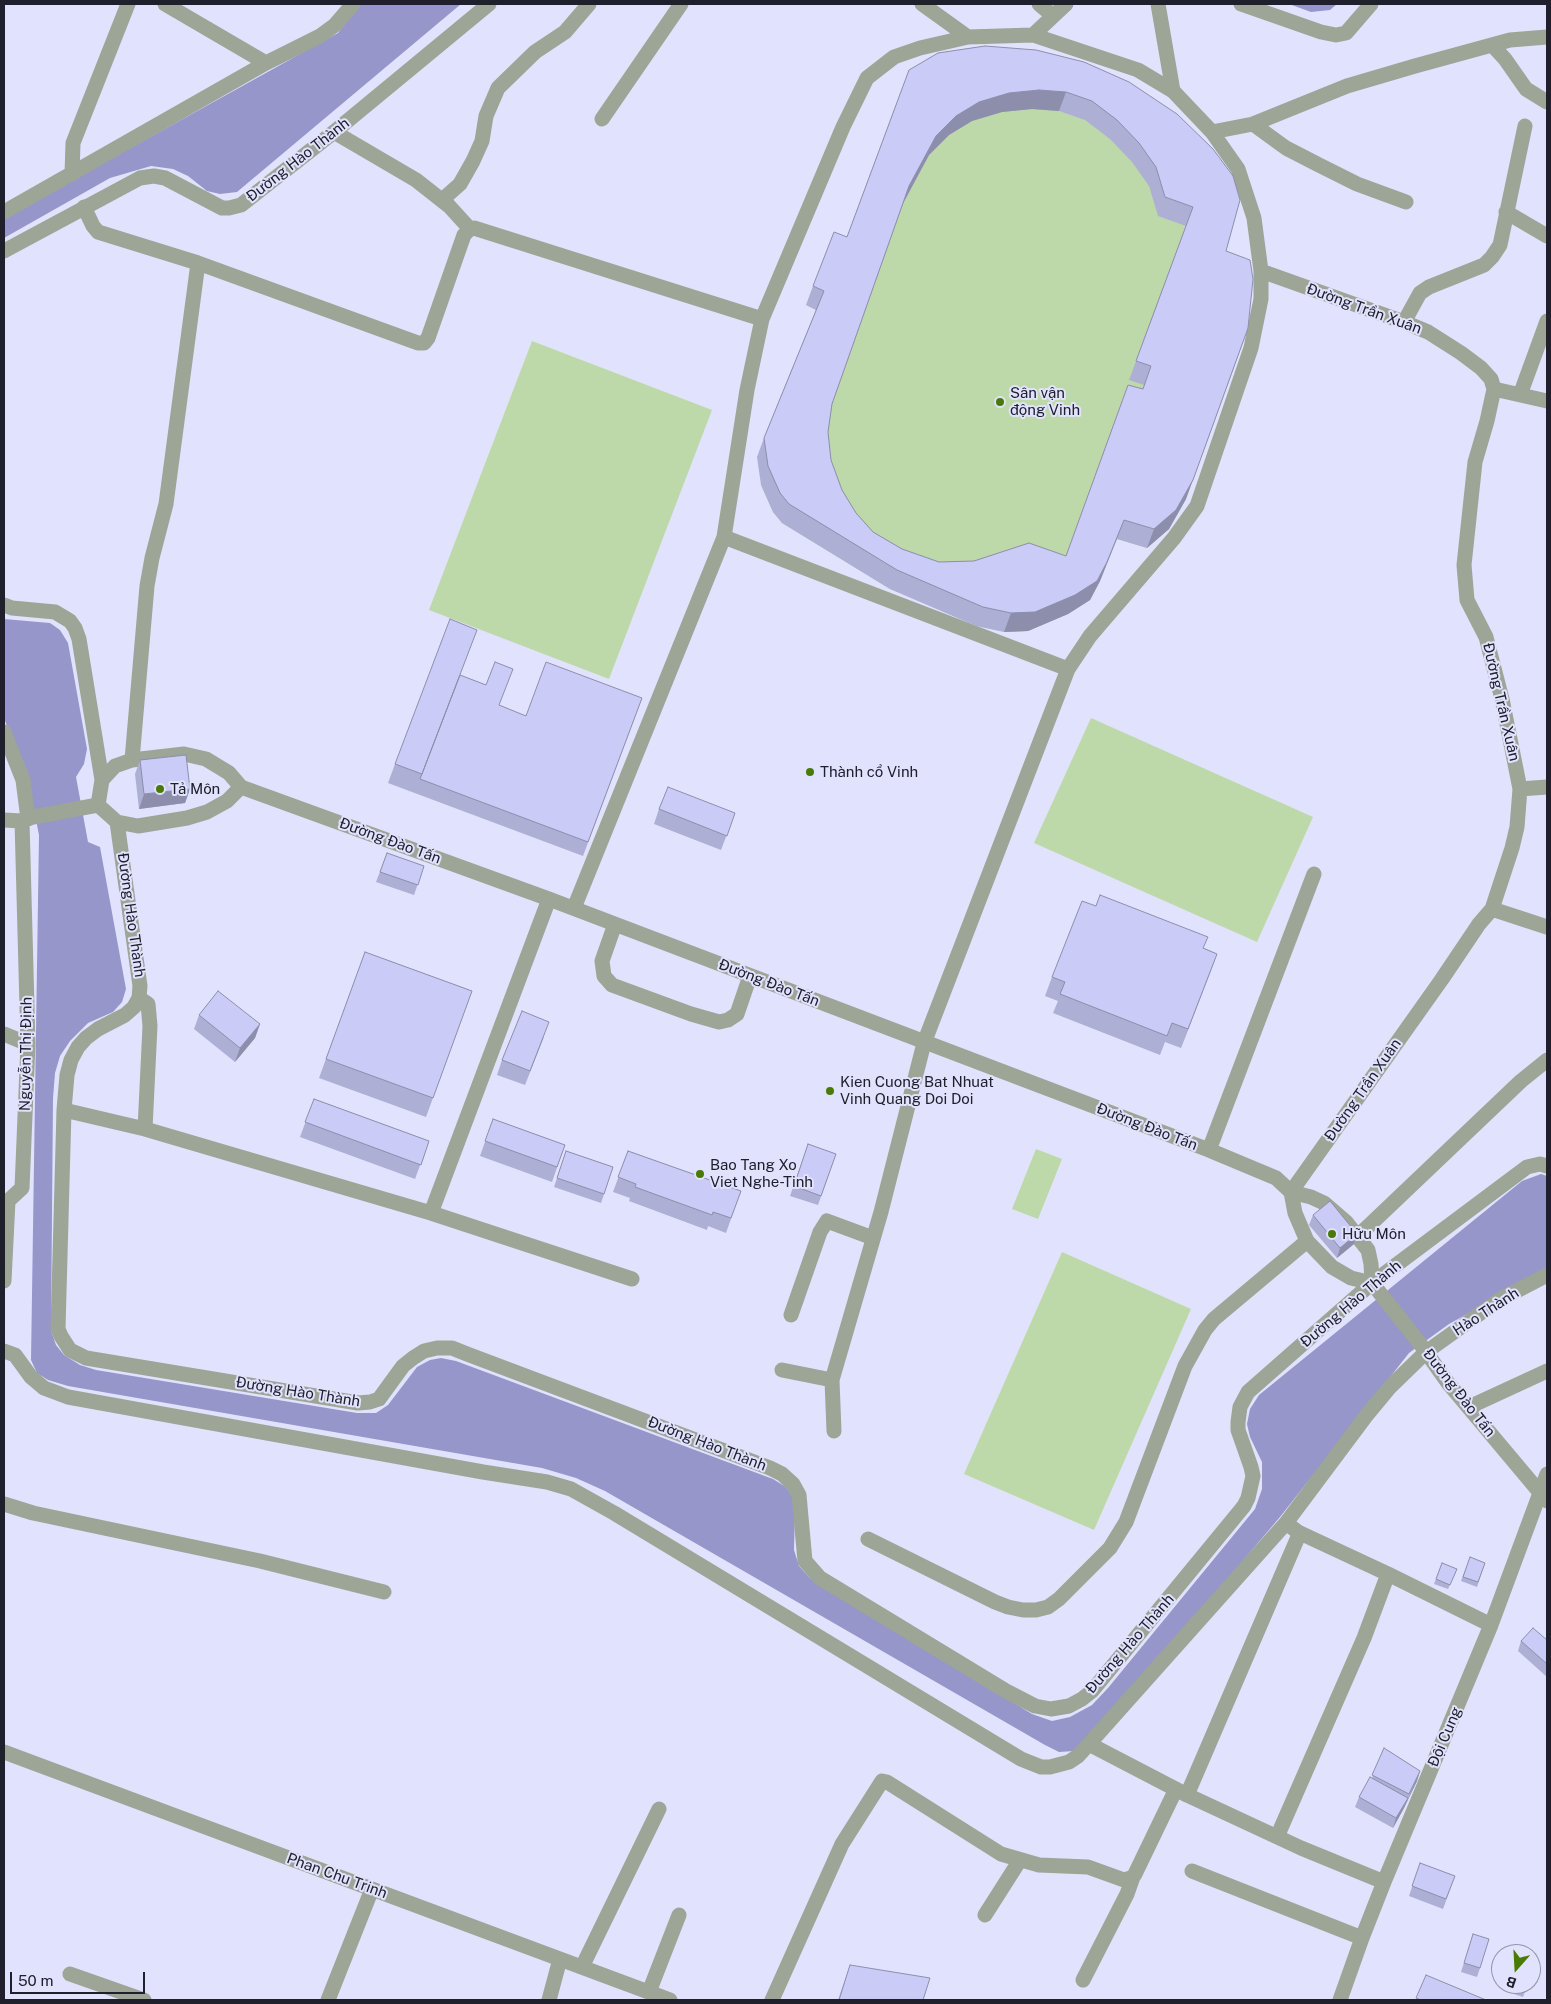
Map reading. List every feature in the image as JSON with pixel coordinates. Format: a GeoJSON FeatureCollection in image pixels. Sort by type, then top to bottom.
{"type":"FeatureCollection","features":[{"type":"Feature","properties":{"kind":"street"},"geometry":{"type":"LineString","coordinates":[[72,174],[73,143],[128,4]]}},
{"type":"Feature","properties":{"kind":"street"},"geometry":{"type":"LineString","coordinates":[[165,4],[266,63]]}},
{"type":"Feature","properties":{"kind":"street"},"geometry":{"type":"LineString","coordinates":[[4,212],[266,63],[328,31],[353,4]]}},
{"type":"Feature","properties":{"kind":"street","name":"Đường Hào Thành"},"geometry":{"type":"LineString","coordinates":[[4,251],[140,178],[154,176],[165,178],[222,208],[235,208],[241,205],[334,132],[489,4]]}},
{"type":"Feature","properties":{"kind":"street"},"geometry":{"type":"LineString","coordinates":[[442,200],[460,184],[473,161],[482,141],[486,116],[498,88],[535,52],[565,32],[589,4]]}},
{"type":"Feature","properties":{"kind":"street"},"geometry":{"type":"LineString","coordinates":[[602,118],[681,4]]}},
{"type":"Feature","properties":{"kind":"street"},"geometry":{"type":"LineString","coordinates":[[922,4],[968,37]]}},
{"type":"Feature","properties":{"kind":"street"},"geometry":{"type":"LineString","coordinates":[[1039,4],[1052,16]]}},
{"type":"Feature","properties":{"kind":"street"},"geometry":{"type":"LineString","coordinates":[[1033,35],[1066,4]]}},
{"type":"Feature","properties":{"kind":"street"},"geometry":{"type":"LineString","coordinates":[[1158,4],[1173,91]]}},
{"type":"Feature","properties":{"kind":"street"},"geometry":{"type":"LineString","coordinates":[[1241,4],[1321,32],[1336,35],[1346,33],[1371,4]]}},
{"type":"Feature","properties":{"kind":"street"},"geometry":{"type":"LineString","coordinates":[[574,908],[724,537],[747,390],[762,319],[843,127],[867,78],[894,57],[920,48],[968,37],[1033,35],[1138,70],[1173,91],[1212,132],[1238,169],[1254,218],[1261,271],[1261,299],[1251,348],[1196,506],[1174,538],[1090,636],[1068,669],[924,1043],[873,1238],[832,1380],[834,1430]]}},
{"type":"Feature","properties":{"kind":"street"},"geometry":{"type":"LineString","coordinates":[[1212,132],[1252,124],[1347,86],[1510,40],[1547,37]]}},
{"type":"Feature","properties":{"kind":"street"},"geometry":{"type":"LineString","coordinates":[[1492,45],[1505,59],[1526,89],[1547,102]]}},
{"type":"Feature","properties":{"kind":"street"},"geometry":{"type":"LineString","coordinates":[[1252,124],[1286,148],[1319,165],[1357,184],[1406,202]]}},
{"type":"Feature","properties":{"kind":"street"},"geometry":{"type":"LineString","coordinates":[[1404,322],[1420,293],[1429,287],[1484,265],[1500,245],[1525,126]]}},
{"type":"Feature","properties":{"kind":"street"},"geometry":{"type":"LineString","coordinates":[[334,132],[416,180],[442,200],[470,229]]}},
{"type":"Feature","properties":{"kind":"street"},"geometry":{"type":"LineString","coordinates":[[84,207],[98,232],[198,263],[421,344],[428,338],[464,236],[470,229],[478,229],[762,319]]}},
{"type":"Feature","properties":{"kind":"street"},"geometry":{"type":"LineString","coordinates":[[1506,212],[1547,236]]}},
{"type":"Feature","properties":{"kind":"street"},"geometry":{"type":"LineString","coordinates":[[132,760],[147,586],[166,504],[198,263]]}},
{"type":"Feature","properties":{"kind":"street","name":"Đường Trần Xuân"},"geometry":{"type":"LineString","coordinates":[[1261,271],[1428,332],[1462,353],[1482,368],[1491,379],[1494,389],[1475,462],[1464,565],[1467,600],[1486,637],[1502,698],[1520,789],[1515,834],[1492,909],[1479,924],[1291,1192]]}},
{"type":"Feature","properties":{"kind":"street"},"geometry":{"type":"LineString","coordinates":[[1520,395],[1547,321]]}},
{"type":"Feature","properties":{"kind":"street"},"geometry":{"type":"LineString","coordinates":[[1494,389],[1547,402]]}},
{"type":"Feature","properties":{"kind":"street"},"geometry":{"type":"LineString","coordinates":[[724,537],[1068,669]]}},
{"type":"Feature","properties":{"kind":"street"},"geometry":{"type":"LineString","coordinates":[[4,605],[12,608],[55,612],[70,621],[75,628],[79,640],[102,780],[92,806]]}},
{"type":"Feature","properties":{"kind":"street","name":"Nguyễn Thị Định"},"geometry":{"type":"LineString","coordinates":[[4,732],[23,780],[28,819],[28,1044],[22,1188],[6,1200],[4,1281]]}},
{"type":"Feature","properties":{"kind":"street","name":"Đường Đào Tấn"},"geometry":{"type":"LineString","coordinates":[[102,780],[115,766],[132,760],[184,754],[206,759],[229,773],[241,787],[549,898],[924,1043],[1210,1150],[1276,1178],[1291,1192],[1311,1197],[1324,1203],[1346,1222],[1368,1250],[1375,1287],[1448,1383],[1544,1497]]}},
{"type":"Feature","properties":{"kind":"street"},"geometry":{"type":"LineString","coordinates":[[4,820],[28,819],[92,806],[117,822],[138,826],[187,818],[207,812],[227,801],[241,787]]}},
{"type":"Feature","properties":{"kind":"street"},"geometry":{"type":"LineString","coordinates":[[1520,789],[1547,787]]}},
{"type":"Feature","properties":{"kind":"street","name":"Đường Hào Thành"},"geometry":{"type":"LineString","coordinates":[[117,822],[140,986],[139,998],[134,1007],[125,1015],[98,1029],[86,1038],[78,1047],[71,1060],[67,1075],[64,1110],[58,1328],[64,1343],[78,1355],[86,1358],[358,1403],[379,1399],[403,1366],[412,1358],[424,1351],[437,1348],[452,1348],[782,1474],[793,1484],[800,1495],[805,1560],[820,1578],[1006,1691],[1035,1706],[1050,1709],[1069,1706],[1092,1691],[1238,1515],[1248,1498],[1252,1476],[1252,1467],[1238,1430],[1238,1414],[1243,1399],[1255,1386],[1375,1287],[1527,1167],[1540,1164],[1547,1166]]}},
{"type":"Feature","properties":{"kind":"street"},"geometry":{"type":"LineString","coordinates":[[1210,1150],[1314,874]]}},
{"type":"Feature","properties":{"kind":"street"},"geometry":{"type":"LineString","coordinates":[[431,1213],[549,898]]}},
{"type":"Feature","properties":{"kind":"street"},"geometry":{"type":"LineString","coordinates":[[1492,909],[1547,927]]}},
{"type":"Feature","properties":{"kind":"street"},"geometry":{"type":"LineString","coordinates":[[615,924],[602,961],[604,976],[612,985],[691,1014],[719,1022],[728,1020],[736,1014],[750,976]]}},
{"type":"Feature","properties":{"kind":"street"},"geometry":{"type":"LineString","coordinates":[[139,998],[148,1004],[150,1026],[145,1129]]}},
{"type":"Feature","properties":{"kind":"street"},"geometry":{"type":"LineString","coordinates":[[4,1034],[28,1044]]}},
{"type":"Feature","properties":{"kind":"street"},"geometry":{"type":"LineString","coordinates":[[1357,1236],[1522,1081],[1547,1060]]}},
{"type":"Feature","properties":{"kind":"street"},"geometry":{"type":"LineString","coordinates":[[64,1110],[145,1129],[431,1213],[632,1279]]}},
{"type":"Feature","properties":{"kind":"street"},"geometry":{"type":"LineString","coordinates":[[1291,1192],[1295,1213],[1307,1241],[1332,1267],[1351,1278],[1375,1287]]}},
{"type":"Feature","properties":{"kind":"street"},"geometry":{"type":"LineString","coordinates":[[791,1315],[820,1232],[827,1221],[873,1238]]}},
{"type":"Feature","properties":{"kind":"street"},"geometry":{"type":"LineString","coordinates":[[868,1539],[1008,1607],[1036,1610],[1048,1607],[1059,1599],[1110,1548],[1126,1522],[1185,1366],[1205,1330],[1214,1320],[1307,1241]]}},
{"type":"Feature","properties":{"kind":"street","name":"Hào Thành"},"geometry":{"type":"LineString","coordinates":[[1292,1528],[1366,1416],[1424,1349],[1499,1300],[1547,1275]]}},
{"type":"Feature","properties":{"kind":"street"},"geometry":{"type":"LineString","coordinates":[[4,1351],[15,1355],[37,1383],[51,1391],[68,1397],[547,1482],[571,1489],[1021,1760],[1041,1767],[1060,1766],[1078,1756],[1292,1528]]}},
{"type":"Feature","properties":{"kind":"street"},"geometry":{"type":"LineString","coordinates":[[782,1370],[832,1380]]}},
{"type":"Feature","properties":{"kind":"street"},"geometry":{"type":"LineString","coordinates":[[1469,1407],[1547,1371]]}},
{"type":"Feature","properties":{"kind":"street","name":"Đội Cung"},"geometry":{"type":"LineString","coordinates":[[1340,2000],[1384,1882],[1544,1497],[1547,1474]]}},
{"type":"Feature","properties":{"kind":"street"},"geometry":{"type":"LineString","coordinates":[[4,1504],[34,1513],[250,1559],[384,1592]]}},
{"type":"Feature","properties":{"kind":"street"},"geometry":{"type":"LineString","coordinates":[[1292,1528],[1491,1625]]}},
{"type":"Feature","properties":{"kind":"street"},"geometry":{"type":"LineString","coordinates":[[1083,1980],[1127,1894],[1133,1877],[1182,1792],[1298,1537],[1292,1528]]}},
{"type":"Feature","properties":{"kind":"street"},"geometry":{"type":"LineString","coordinates":[[1277,1836],[1364,1638],[1388,1574]]}},
{"type":"Feature","properties":{"kind":"street"},"geometry":{"type":"LineString","coordinates":[[1089,1744],[1182,1792],[1277,1836],[1384,1882]]}},
{"type":"Feature","properties":{"kind":"street","name":"Phan Chu Trinh"},"geometry":{"type":"LineString","coordinates":[[4,1752],[670,2000]]}},
{"type":"Feature","properties":{"kind":"street"},"geometry":{"type":"LineString","coordinates":[[772,2000],[836,1856],[882,1782],[887,1782],[990,1848],[1020,1860],[1039,1865],[1088,1867],[1121,1880],[1128,1880],[1133,1877]]}},
{"type":"Feature","properties":{"kind":"street"},"geometry":{"type":"LineString","coordinates":[[582,1967],[659,1809]]}},
{"type":"Feature","properties":{"kind":"street"},"geometry":{"type":"LineString","coordinates":[[985,1915],[1020,1860]]}},
{"type":"Feature","properties":{"kind":"street"},"geometry":{"type":"LineString","coordinates":[[1192,1871],[1362,1938]]}},
{"type":"Feature","properties":{"kind":"street"},"geometry":{"type":"LineString","coordinates":[[328,2000],[372,1889]]}},
{"type":"Feature","properties":{"kind":"street"},"geometry":{"type":"LineString","coordinates":[[649,1992],[679,1915]]}},
{"type":"Feature","properties":{"kind":"street"},"geometry":{"type":"LineString","coordinates":[[549,2000],[560,1959]]}},
{"type":"Feature","properties":{"kind":"street"},"geometry":{"type":"LineString","coordinates":[[70,1974],[144,2000]]}},
{"type":"Feature","properties":{"kind":"green space","name":"Sân vận động Vinh"},"geometry":{"type":"Polygon","coordinates":[[[902,89],[1122,101],[1219,270],[1241,348],[1186,499],[1169,529],[1147,548],[1117,539],[1090,600],[1068,614],[1028,631],[1004,632],[890,589],[782,523],[773,512],[761,485],[816,310],[806,305],[828,251],[840,256],[902,89]]]}},
{"type":"Feature","properties":{"kind":"green space"},"geometry":{"type":"Polygon","coordinates":[[[532,341],[712,410],[609,679],[429,610],[532,341]]]}},
{"type":"Feature","properties":{"kind":"green space"},"geometry":{"type":"Polygon","coordinates":[[[1091,718],[1313,817],[1257,942],[1034,843],[1091,718]]]}},
{"type":"Feature","properties":{"kind":"green space"},"geometry":{"type":"Polygon","coordinates":[[[1036,1149],[1062,1159],[1038,1219],[1012,1209],[1036,1149]]]}},
{"type":"Feature","properties":{"kind":"green space"},"geometry":{"type":"Polygon","coordinates":[[[1062,1252],[1191,1309],[1094,1530],[964,1474],[1062,1252]]]}},
{"type":"Feature","properties":{"kind":"water"},"geometry":{"type":"Polygon","coordinates":[[[361,4],[461,4],[237,192],[220,194],[207,191],[188,176],[173,169],[151,166],[110,178],[4,238],[4,218],[338,33],[361,4]]]}},
{"type":"Feature","properties":{"kind":"water"},"geometry":{"type":"Polygon","coordinates":[[[1289,4],[1337,4],[1330,10],[1311,12],[1289,4]]]}},
{"type":"Feature","properties":{"kind":"water"},"geometry":{"type":"Polygon","coordinates":[[[4,619],[50,623],[60,630],[68,643],[87,749],[84,764],[76,777],[88,842],[100,847],[126,989],[122,1002],[113,1012],[88,1023],[70,1041],[60,1056],[55,1073],[53,1098],[51,1331],[56,1345],[64,1355],[80,1365],[96,1370],[357,1413],[376,1413],[388,1405],[417,1367],[430,1360],[441,1358],[456,1361],[773,1479],[786,1487],[792,1496],[795,1509],[794,1550],[799,1566],[810,1578],[1032,1714],[1052,1721],[1070,1717],[1092,1705],[1255,1509],[1262,1489],[1262,1462],[1250,1437],[1247,1424],[1250,1409],[1259,1395],[1522,1181],[1541,1174],[1547,1176],[1547,1270],[1449,1324],[1409,1353],[1280,1517],[1090,1741],[1074,1751],[1059,1752],[1045,1745],[605,1491],[576,1478],[542,1468],[68,1386],[48,1380],[37,1373],[31,1360],[39,835],[29,785],[4,718],[4,619]]]}},
{"type":"Feature","properties":{"kind":"building"},"geometry":{"type":"Polygon","coordinates":[[[985,46],[1036,50],[1084,62],[1129,82],[1177,114],[1213,149],[1233,176],[1240,200],[1226,251],[1250,260],[1253,279],[1248,328],[1193,480],[1176,510],[1154,529],[1124,520],[1097,581],[1075,595],[1035,612],[1011,613],[983,607],[897,570],[789,504],[780,493],[768,466],[764,438],[824,291],[813,286],[834,232],[847,237],[909,70],[938,53],[985,46]],[[1039,90],[1009,93],[979,102],[956,116],[936,136],[909,186],[832,404],[828,432],[831,460],[842,490],[856,513],[873,532],[902,549],[939,562],[974,561],[1029,543],[1066,556],[1128,385],[1143,389],[1151,366],[1136,361],[1193,207],[1165,197],[1156,167],[1139,143],[1117,120],[1092,101],[1066,92],[1039,90]]]}},
{"type":"Feature","properties":{"kind":"building"},"geometry":{"type":"Polygon","coordinates":[[[450,619],[477,630],[422,774],[395,764],[450,619]]]}},
{"type":"Feature","properties":{"kind":"building"},"geometry":{"type":"Polygon","coordinates":[[[495,662],[513,669],[499,705],[526,716],[546,662],[642,698],[588,842],[420,779],[460,675],[486,685],[495,662]]]}},
{"type":"Feature","properties":{"kind":"building"},"geometry":{"type":"Polygon","coordinates":[[[186,755],[190,789],[144,794],[140,760],[186,755]]]}},
{"type":"Feature","properties":{"kind":"building"},"geometry":{"type":"Polygon","coordinates":[[[668,787],[735,813],[727,836],[659,809],[668,787]]]}},
{"type":"Feature","properties":{"kind":"building"},"geometry":{"type":"Polygon","coordinates":[[[387,853],[424,866],[418,885],[380,872],[387,853]]]}},
{"type":"Feature","properties":{"kind":"building"},"geometry":{"type":"Polygon","coordinates":[[[1100,895],[1208,937],[1203,948],[1217,954],[1188,1029],[1172,1023],[1167,1036],[1060,994],[1065,982],[1052,977],[1082,901],[1096,906],[1100,895]]]}},
{"type":"Feature","properties":{"kind":"building"},"geometry":{"type":"Polygon","coordinates":[[[365,952],[472,991],[433,1098],[326,1059],[365,952]]]}},
{"type":"Feature","properties":{"kind":"building"},"geometry":{"type":"Polygon","coordinates":[[[218,991],[260,1024],[240,1048],[199,1015],[218,991]]]}},
{"type":"Feature","properties":{"kind":"building"},"geometry":{"type":"Polygon","coordinates":[[[522,1011],[549,1022],[530,1071],[502,1060],[522,1011]]]}},
{"type":"Feature","properties":{"kind":"building"},"geometry":{"type":"Polygon","coordinates":[[[314,1099],[429,1141],[421,1165],[305,1122],[314,1099]]]}},
{"type":"Feature","properties":{"kind":"building"},"geometry":{"type":"Polygon","coordinates":[[[493,1119],[565,1145],[557,1167],[485,1141],[493,1119]]]}},
{"type":"Feature","properties":{"kind":"building"},"geometry":{"type":"Polygon","coordinates":[[[808,1144],[836,1154],[821,1196],[794,1186],[808,1144]]]}},
{"type":"Feature","properties":{"kind":"building"},"geometry":{"type":"Polygon","coordinates":[[[566,1151],[613,1167],[604,1194],[557,1178],[566,1151]]]}},
{"type":"Feature","properties":{"kind":"building"},"geometry":{"type":"Polygon","coordinates":[[[628,1151],[741,1191],[731,1218],[713,1212],[712,1215],[635,1187],[636,1184],[618,1177],[628,1151]]]}},
{"type":"Feature","properties":{"kind":"building"},"geometry":{"type":"Polygon","coordinates":[[[1330,1201],[1357,1234],[1340,1248],[1313,1215],[1330,1201]]]}},
{"type":"Feature","properties":{"kind":"building"},"geometry":{"type":"Polygon","coordinates":[[[1470,1557],[1485,1563],[1478,1582],[1463,1577],[1470,1557]]]}},
{"type":"Feature","properties":{"kind":"building"},"geometry":{"type":"Polygon","coordinates":[[[1442,1563],[1457,1569],[1450,1585],[1436,1579],[1442,1563]]]}},
{"type":"Feature","properties":{"kind":"building"},"geometry":{"type":"Polygon","coordinates":[[[1533,1628],[1547,1640],[1547,1664],[1521,1641],[1533,1628]]]}},
{"type":"Feature","properties":{"kind":"building"},"geometry":{"type":"Polygon","coordinates":[[[1384,1748],[1420,1771],[1409,1794],[1372,1775],[1384,1748]]]}},
{"type":"Feature","properties":{"kind":"building"},"geometry":{"type":"Polygon","coordinates":[[[1370,1777],[1408,1798],[1396,1818],[1359,1797],[1370,1777]]]}},
{"type":"Feature","properties":{"kind":"building"},"geometry":{"type":"Polygon","coordinates":[[[1420,1863],[1455,1876],[1446,1899],[1412,1886],[1420,1863]]]}},
{"type":"Feature","properties":{"kind":"building"},"geometry":{"type":"Polygon","coordinates":[[[1473,1934],[1489,1939],[1480,1968],[1464,1963],[1473,1934]]]}},
{"type":"Feature","properties":{"kind":"building"},"geometry":{"type":"Polygon","coordinates":[[[850,1965],[930,1978],[923,2000],[839,2000],[850,1965]]]}},
{"type":"Feature","properties":{"kind":"building"},"geometry":{"type":"Polygon","coordinates":[[[1426,1975],[1486,2000],[1421,2000],[1416,1998],[1426,1975]]]}},
{"type":"Feature","properties":{"kind":"place","name":"Sân vận động Vinh"},"geometry":{"type":"Point","coordinates":[1000,402]}},
{"type":"Feature","properties":{"kind":"place","name":"Thành cổ Vinh"},"geometry":{"type":"Point","coordinates":[810,772]}},
{"type":"Feature","properties":{"kind":"place","name":"Tả Môn"},"geometry":{"type":"Point","coordinates":[160,789]}},
{"type":"Feature","properties":{"kind":"place","name":"Kien Cuong Bat Nhuat Vinh Quang Doi Doi"},"geometry":{"type":"Point","coordinates":[830,1091]}},
{"type":"Feature","properties":{"kind":"place","name":"Bao Tang Xo Viet Nghe-Tinh"},"geometry":{"type":"Point","coordinates":[700,1174]}},
{"type":"Feature","properties":{"kind":"place","name":"Hữu Môn"},"geometry":{"type":"Point","coordinates":[1332,1234]}}]}
